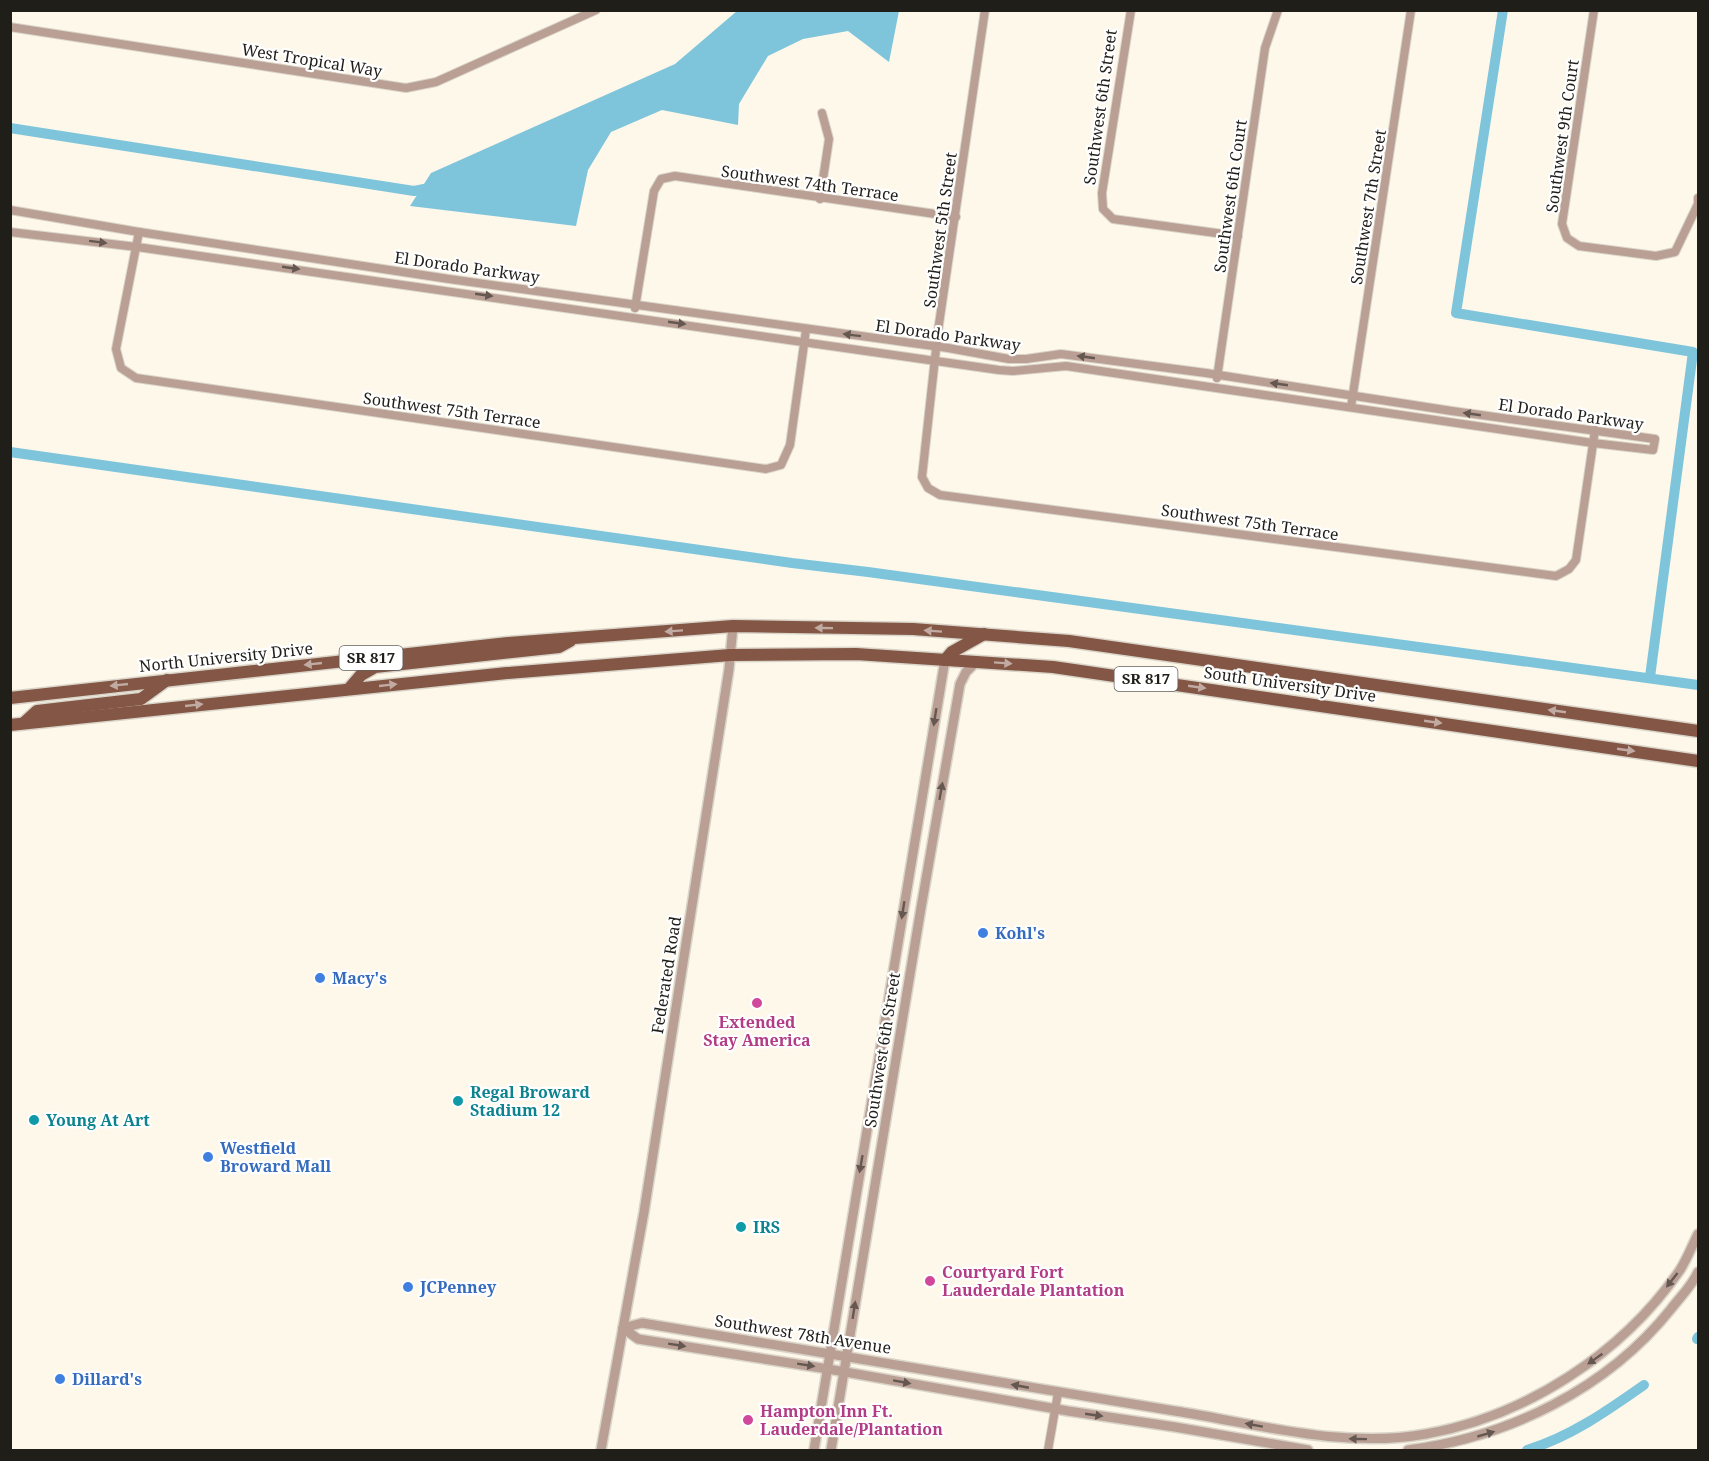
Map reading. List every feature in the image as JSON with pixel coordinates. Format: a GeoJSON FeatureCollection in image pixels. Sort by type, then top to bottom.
{"type":"FeatureCollection","features":[{"type":"Feature","properties":{"kind":"main road","name":"South University Drive"},"geometry":{"type":"LineString","coordinates":[[733,626],[913,629],[1069,641],[1698,731]]}},
{"type":"Feature","properties":{"kind":"main road","name":"North University Drive"},"geometry":{"type":"LineString","coordinates":[[10,698],[508,643],[733,626]]}},
{"type":"Feature","properties":{"kind":"main road"},"geometry":{"type":"LineString","coordinates":[[945,660],[952,652],[984,634]]}},
{"type":"Feature","properties":{"kind":"main road"},"geometry":{"type":"LineString","coordinates":[[349,689],[361,675],[375,667],[559,647],[576,638]]}},
{"type":"Feature","properties":{"kind":"main road","name":"South University Drive"},"geometry":{"type":"LineString","coordinates":[[730,655],[856,654],[1053,667],[1698,761]]}},
{"type":"Feature","properties":{"kind":"main road","name":"SR 817"},"geometry":{"type":"LineString","coordinates":[[10,724],[507,673],[730,655]]}},
{"type":"Feature","properties":{"kind":"main road"},"geometry":{"type":"LineString","coordinates":[[24,723],[37,711],[141,699],[168,680]]}},
{"type":"Feature","properties":{"kind":"street","name":"West Tropical Way"},"geometry":{"type":"LineString","coordinates":[[10,27],[406,88],[436,82],[596,10]]}},
{"type":"Feature","properties":{"kind":"street","name":"Southwest 5th Street"},"geometry":{"type":"LineString","coordinates":[[928,488],[922,477],[937,346],[985,10]]}},
{"type":"Feature","properties":{"kind":"street","name":"Southwest 6th Street"},"geometry":{"type":"LineString","coordinates":[[1131,10],[1102,193],[1103,209],[1113,219],[1238,236]]}},
{"type":"Feature","properties":{"kind":"street","name":"Southwest 6th Court"},"geometry":{"type":"LineString","coordinates":[[1215,387],[1265,48],[1278,10]]}},
{"type":"Feature","properties":{"kind":"street","name":"Southwest 7th Street"},"geometry":{"type":"LineString","coordinates":[[1351,407],[1411,10]]}},
{"type":"Feature","properties":{"kind":"street","name":"Southwest 9th Court"},"geometry":{"type":"LineString","coordinates":[[1594,10],[1562,224],[1567,238],[1579,246],[1656,256],[1675,252],[1698,204],[1698,198]]}},
{"type":"Feature","properties":{"kind":"street"},"geometry":{"type":"LineString","coordinates":[[820,199],[829,139],[822,113]]}},
{"type":"Feature","properties":{"kind":"street","name":"Southwest 74th Terrace"},"geometry":{"type":"LineString","coordinates":[[635,305],[654,191],[661,179],[675,176],[820,199],[956,217]]}},
{"type":"Feature","properties":{"kind":"street","name":"El Dorado Parkway"},"geometry":{"type":"LineString","coordinates":[[10,210],[139,232],[806,330],[937,346],[1009,359],[1061,354],[1655,439],[1653,450],[1593,443],[1066,366],[1013,372],[634,316],[137,247],[10,232]]}},
{"type":"Feature","properties":{"kind":"street"},"geometry":{"type":"LineString","coordinates":[[137,247],[139,232]]}},
{"type":"Feature","properties":{"kind":"street","name":"Southwest 75th Terrace"},"geometry":{"type":"LineString","coordinates":[[137,247],[117,349],[121,368],[136,378],[766,469],[781,465],[790,445],[804,342]]}},
{"type":"Feature","properties":{"kind":"street"},"geometry":{"type":"LineString","coordinates":[[634,316],[635,305]]}},
{"type":"Feature","properties":{"kind":"street"},"geometry":{"type":"LineString","coordinates":[[804,342],[806,330]]}},
{"type":"Feature","properties":{"kind":"street"},"geometry":{"type":"LineString","coordinates":[[1593,443],[1595,430]]}},
{"type":"Feature","properties":{"kind":"street","name":"Southwest 75th Terrace"},"geometry":{"type":"LineString","coordinates":[[928,488],[940,495],[1556,576],[1569,569],[1576,560],[1593,443]]}},
{"type":"Feature","properties":{"kind":"street","name":"Federated Road"},"geometry":{"type":"LineString","coordinates":[[601,1450],[644,1212],[733,626]]}},
{"type":"Feature","properties":{"kind":"street","name":"Southwest 6th Street"},"geometry":{"type":"LineString","coordinates":[[814,1450],[945,660]]}},
{"type":"Feature","properties":{"kind":"street","name":"Southwest 6th Street"},"geometry":{"type":"LineString","coordinates":[[831,1450],[960,684],[966,672],[977,661]]}},
{"type":"Feature","properties":{"kind":"street","name":"Southwest 78th Avenue"},"geometry":{"type":"LineString","coordinates":[[622,1328],[642,1323],[1312,1435],[1359,1439],[1423,1435],[1449,1429],[1510,1408],[1560,1383],[1602,1354],[1640,1321],[1681,1268],[1698,1234]]}},
{"type":"Feature","properties":{"kind":"street"},"geometry":{"type":"LineString","coordinates":[[1408,1450],[1457,1442],[1495,1431],[1527,1419],[1568,1397],[1612,1367],[1657,1326],[1698,1272]]}},
{"type":"Feature","properties":{"kind":"street","name":"Southwest 78th Avenue"},"geometry":{"type":"LineString","coordinates":[[622,1328],[638,1339],[1308,1450]]}},
{"type":"Feature","properties":{"kind":"street"},"geometry":{"type":"LineString","coordinates":[[1048,1450],[1058,1393]]}},
{"type":"Feature","properties":{"kind":"street"},"geometry":{"type":"LineString","coordinates":[[1260,1442],[1291,1431]]}},
{"type":"Feature","properties":{"kind":"street"},"geometry":{"type":"LineString","coordinates":[[1279,1446],[1312,1435]]}},
{"type":"Feature","properties":{"kind":"water"},"geometry":{"type":"Polygon","coordinates":[[[737,11],[899,11],[889,62],[848,31],[803,39],[768,56],[739,104],[738,125],[662,110],[611,132],[588,170],[576,226],[410,206],[431,173],[675,64],[737,11]]]}},
{"type":"Feature","properties":{"kind":"waterway"},"geometry":{"type":"LineString","coordinates":[[1503,10],[1456,313],[1693,352],[1650,677]]}},
{"type":"Feature","properties":{"kind":"waterway"},"geometry":{"type":"LineString","coordinates":[[10,128],[414,191],[434,187]]}},
{"type":"Feature","properties":{"kind":"waterway"},"geometry":{"type":"LineString","coordinates":[[10,452],[792,563],[1698,685]]}},
{"type":"Feature","properties":{"kind":"waterway"},"geometry":{"type":"LineString","coordinates":[[1527,1450],[1573,1431],[1644,1385]]}},
{"type":"Feature","properties":{"kind":"place","name":"Kohl's"},"geometry":{"type":"Point","coordinates":[983,933]}},
{"type":"Feature","properties":{"kind":"place","name":"Macy's"},"geometry":{"type":"Point","coordinates":[320,978]}},
{"type":"Feature","properties":{"kind":"place","name":"Extended Stay America"},"geometry":{"type":"Point","coordinates":[757,1003]}},
{"type":"Feature","properties":{"kind":"place","name":"Regal Broward Stadium 12"},"geometry":{"type":"Point","coordinates":[458,1101]}},
{"type":"Feature","properties":{"kind":"place","name":"Young At Art"},"geometry":{"type":"Point","coordinates":[34,1120]}},
{"type":"Feature","properties":{"kind":"place","name":"Westfield Broward Mall"},"geometry":{"type":"Point","coordinates":[208,1157]}},
{"type":"Feature","properties":{"kind":"place","name":"IRS"},"geometry":{"type":"Point","coordinates":[741,1227]}},
{"type":"Feature","properties":{"kind":"place","name":"Courtyard Fort Lauderdale Plantation"},"geometry":{"type":"Point","coordinates":[930,1281]}},
{"type":"Feature","properties":{"kind":"place","name":"JCPenney"},"geometry":{"type":"Point","coordinates":[408,1287]}},
{"type":"Feature","properties":{"kind":"place","name":"Dillard's"},"geometry":{"type":"Point","coordinates":[60,1379]}},
{"type":"Feature","properties":{"kind":"place","name":"Hampton Inn Ft. Lauderdale/Plantation"},"geometry":{"type":"Point","coordinates":[748,1420]}}]}
